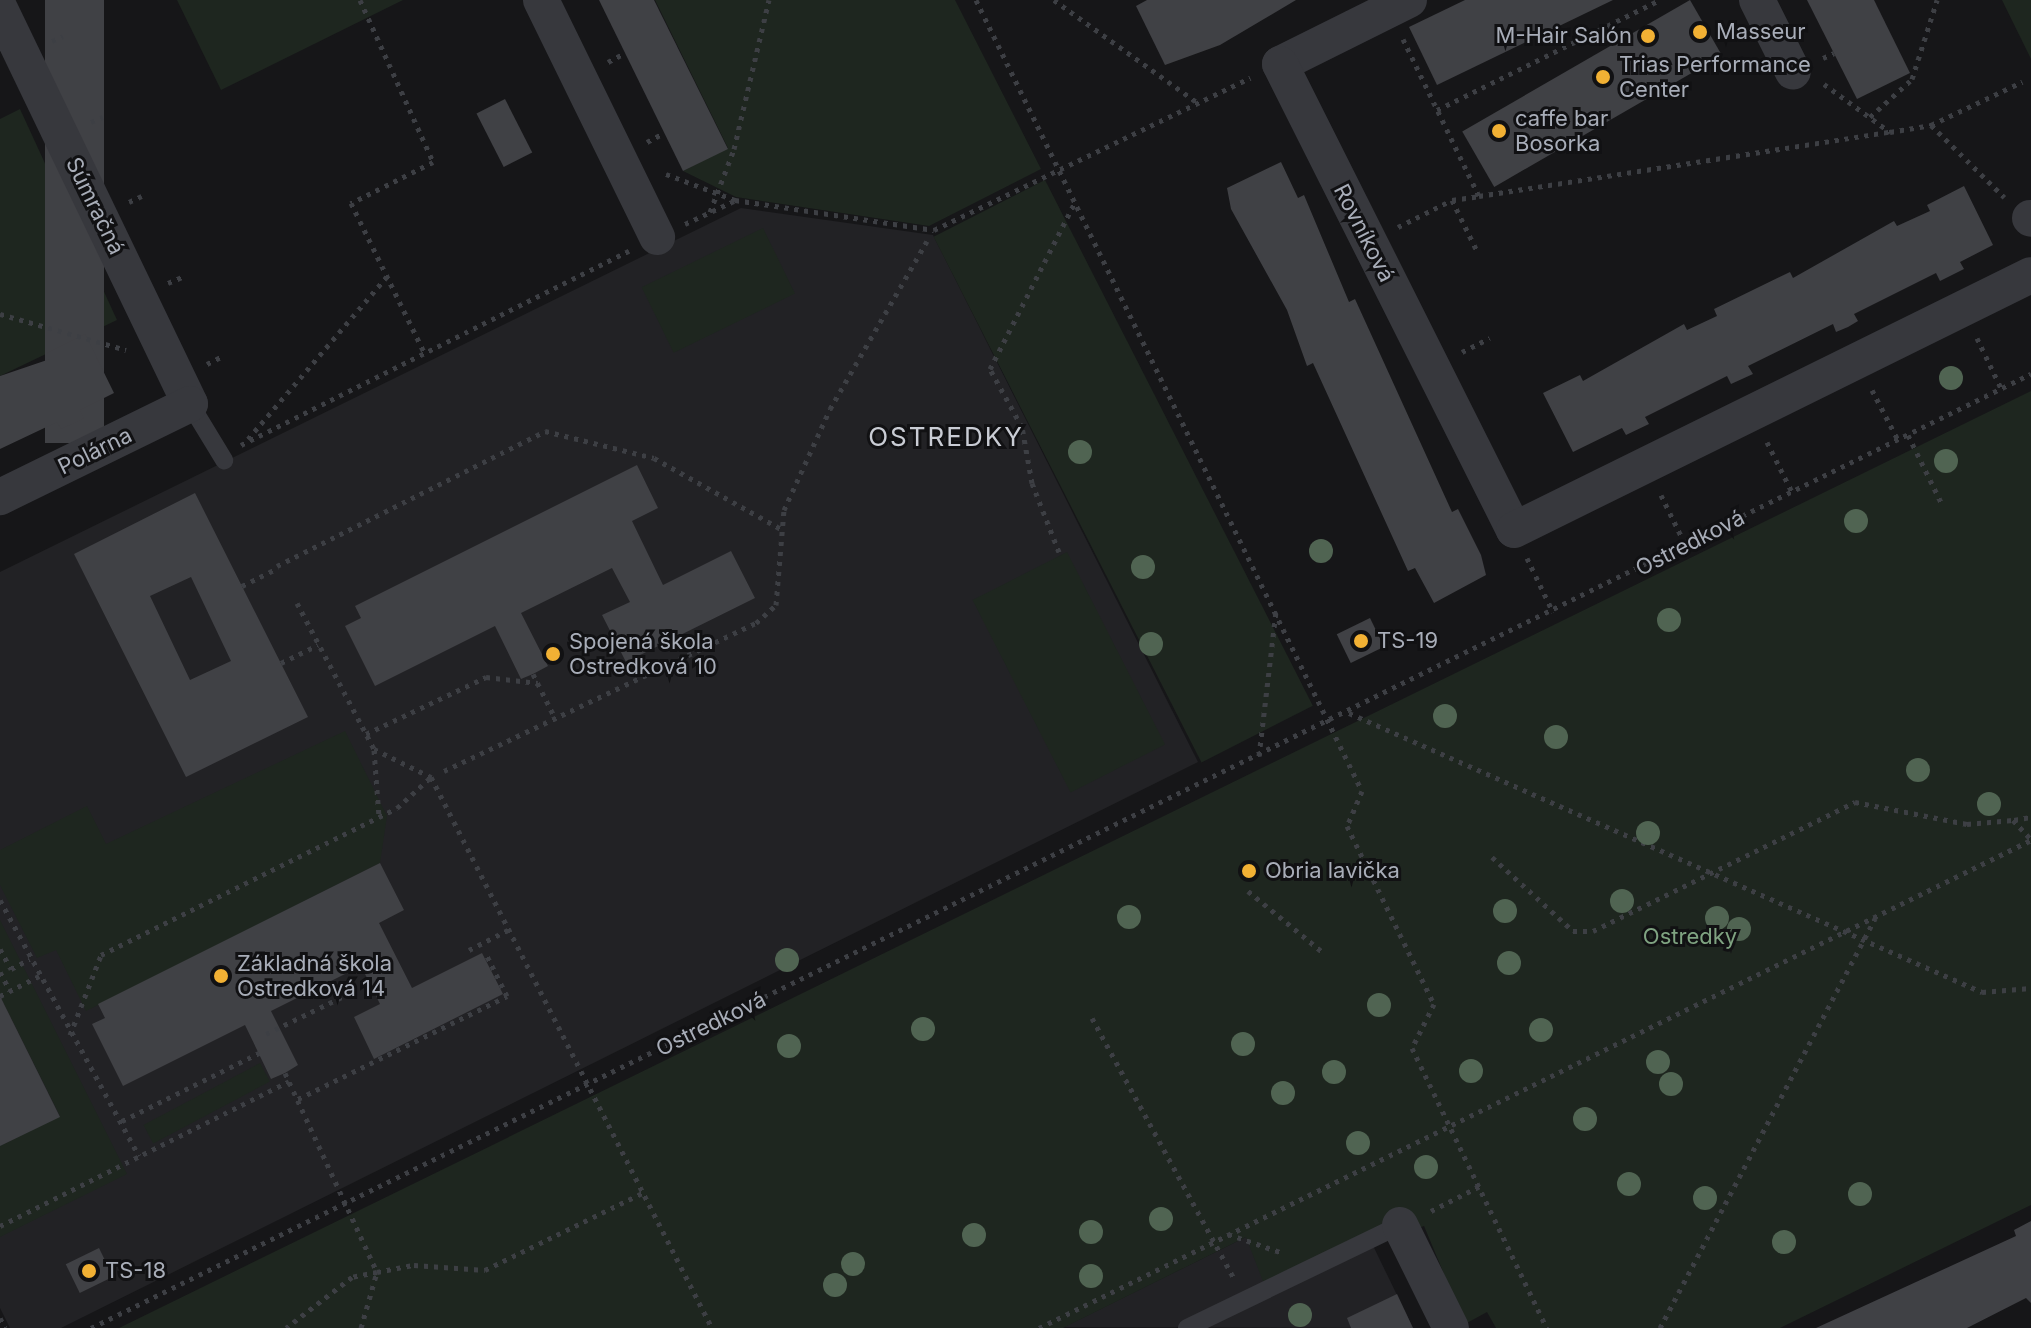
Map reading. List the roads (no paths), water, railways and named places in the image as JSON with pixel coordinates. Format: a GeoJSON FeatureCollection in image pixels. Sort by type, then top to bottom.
{"type":"FeatureCollection","features":[{"type":"Feature","properties":{"kind":"street"},"geometry":{"type":"LineString","coordinates":[[541,0],[657,237]]}},
{"type":"Feature","properties":{"kind":"street"},"geometry":{"type":"LineString","coordinates":[[1757,0],[1793,72]]}},
{"type":"Feature","properties":{"kind":"street","name":"Rovníková"},"geometry":{"type":"LineString","coordinates":[[1399,5],[1280,64],[1514,530],[2031,275]]}},
{"type":"Feature","properties":{"kind":"street","name":"Súmračná"},"geometry":{"type":"LineString","coordinates":[[3,21],[190,404]]}},
{"type":"Feature","properties":{"kind":"street","name":"Polárna"},"geometry":{"type":"LineString","coordinates":[[0,497],[190,404]]}},
{"type":"Feature","properties":{"kind":"street"},"geometry":{"type":"LineString","coordinates":[[1400,1225],[1451,1328]]}},
{"type":"Feature","properties":{"kind":"lane"},"geometry":{"type":"LineString","coordinates":[[190,404],[223,458]]}},
{"type":"Feature","properties":{"kind":"lane"},"geometry":{"type":"LineString","coordinates":[[1187,1328],[1400,1225]]}},
{"type":"Feature","properties":{"kind":"place","name":"Masseur"},"geometry":{"type":"Point","coordinates":[1700,32]}},
{"type":"Feature","properties":{"kind":"place","name":"M-Hair Salón"},"geometry":{"type":"Point","coordinates":[1648,36]}},
{"type":"Feature","properties":{"kind":"place","name":"Trias Performance Center"},"geometry":{"type":"Point","coordinates":[1603,77]}},
{"type":"Feature","properties":{"kind":"place","name":"caffe bar Bosorka"},"geometry":{"type":"Point","coordinates":[1499,131]}},
{"type":"Feature","properties":{"kind":"place","name":"TS-19"},"geometry":{"type":"Point","coordinates":[1361,641]}},
{"type":"Feature","properties":{"kind":"place","name":"Spojená škola Ostredková 10"},"geometry":{"type":"Point","coordinates":[553,654]}},
{"type":"Feature","properties":{"kind":"place","name":"Obria lavička"},"geometry":{"type":"Point","coordinates":[1249,871]}},
{"type":"Feature","properties":{"kind":"place","name":"Základná škola Ostredková 14"},"geometry":{"type":"Point","coordinates":[221,976]}},
{"type":"Feature","properties":{"kind":"place","name":"TS-18"},"geometry":{"type":"Point","coordinates":[89,1271]}},
{"type":"Feature","properties":{"kind":"district","name":"OSTREDKY"},"geometry":{"type":"Point","coordinates":[946,437]}},
{"type":"Feature","properties":{"kind":"park label","name":"Ostredky"},"geometry":{"type":"Point","coordinates":[1690,937]}}]}
